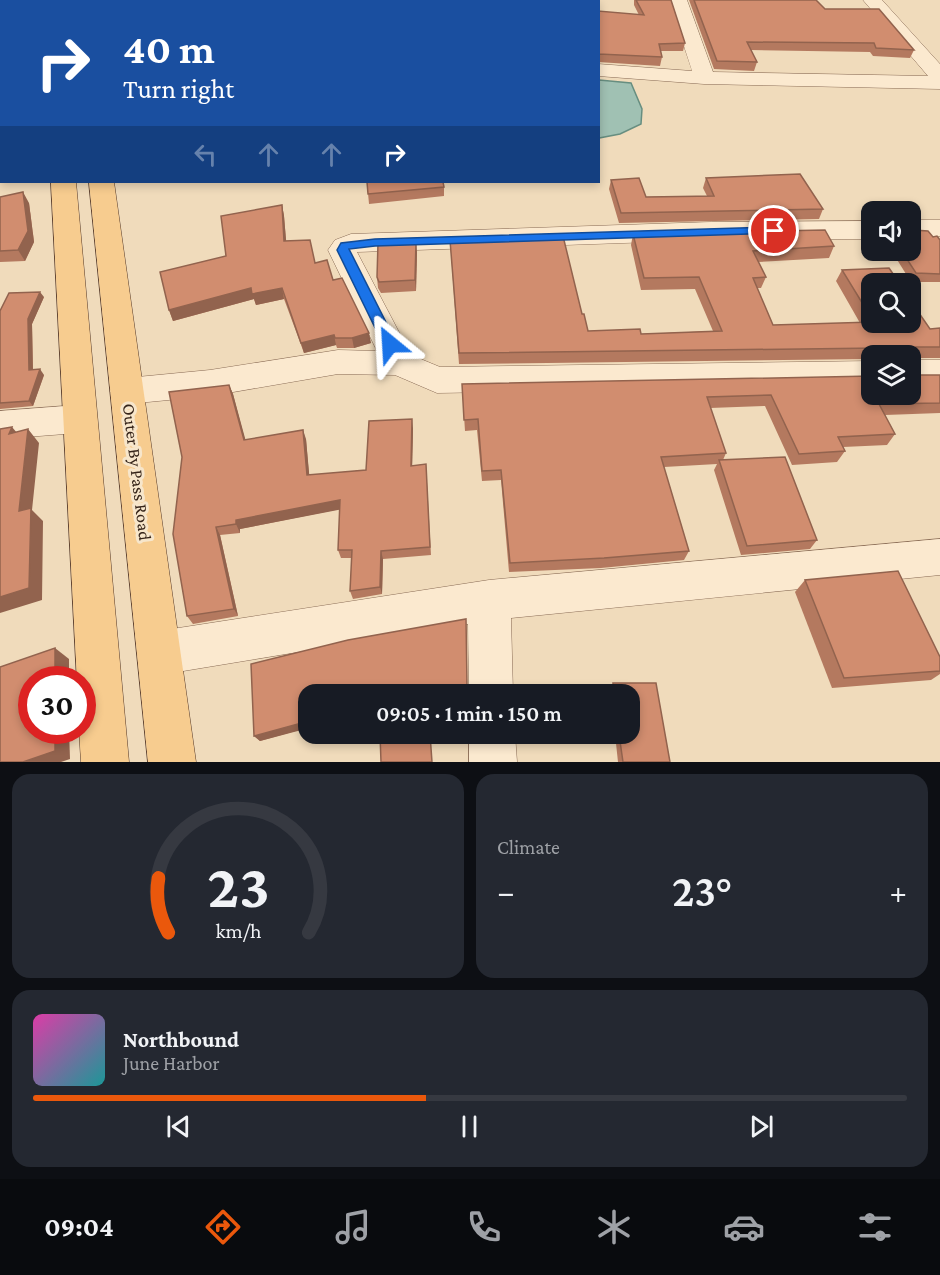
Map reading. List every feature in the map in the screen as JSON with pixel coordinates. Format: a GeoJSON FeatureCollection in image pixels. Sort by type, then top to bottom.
{"type":"FeatureCollection","features":[{"type":"Feature","properties":{"kind":"main road"},"geometry":{"type":"LineString","coordinates":[[63,183],[78,419],[105,762]]}},
{"type":"Feature","properties":{"kind":"main road","name":"Outer By Pass Road"},"geometry":{"type":"LineString","coordinates":[[101,183],[172,762]]}},
{"type":"Feature","properties":{"kind":"street"},"geometry":{"type":"LineString","coordinates":[[678,0],[700,59],[704,78]]}},
{"type":"Feature","properties":{"kind":"street"},"geometry":{"type":"LineString","coordinates":[[872,0],[903,32],[940,77]]}},
{"type":"Feature","properties":{"kind":"street"},"geometry":{"type":"LineString","coordinates":[[600,70],[704,78],[940,83]]}},
{"type":"Feature","properties":{"kind":"street"},"geometry":{"type":"LineString","coordinates":[[921,229],[940,228]]}},
{"type":"Feature","properties":{"kind":"street"},"geometry":{"type":"LineString","coordinates":[[399,363],[342,250],[351,243],[699,232],[861,230]]}},
{"type":"Feature","properties":{"kind":"street"},"geometry":{"type":"LineString","coordinates":[[127,391],[210,383],[338,362],[399,363],[437,380],[861,373]]}},
{"type":"Feature","properties":{"kind":"street"},"geometry":{"type":"LineString","coordinates":[[921,372],[940,372]]}},
{"type":"Feature","properties":{"kind":"street"},"geometry":{"type":"LineString","coordinates":[[0,425],[78,419]]}},
{"type":"Feature","properties":{"kind":"street"},"geometry":{"type":"LineString","coordinates":[[159,653],[489,600],[940,557]]}},
{"type":"Feature","properties":{"kind":"street"},"geometry":{"type":"LineString","coordinates":[[489,600],[491,684]]}},
{"type":"Feature","properties":{"kind":"street"},"geometry":{"type":"LineString","coordinates":[[492,744],[493,762]]}},
{"type":"Feature","properties":{"kind":"shaded area"},"geometry":{"type":"Polygon","coordinates":[[[600,80],[631,83],[642,109],[641,124],[620,134],[600,138],[600,80]]]}},
{"type":"Feature","properties":{"kind":"building"},"geometry":{"type":"Polygon","coordinates":[[[636,0],[671,0],[685,43],[659,44],[662,57],[600,54],[600,11],[644,15],[636,0]]]}},
{"type":"Feature","properties":{"kind":"building"},"geometry":{"type":"Polygon","coordinates":[[[694,0],[816,0],[825,9],[879,9],[914,50],[876,48],[874,43],[747,42],[757,62],[717,61],[694,0]]]}},
{"type":"Feature","properties":{"kind":"building"},"geometry":{"type":"Polygon","coordinates":[[[800,174],[823,209],[621,213],[611,180],[639,178],[646,197],[714,196],[706,178],[800,174]]]}},
{"type":"Feature","properties":{"kind":"building"},"geometry":{"type":"Polygon","coordinates":[[[367,183],[443,183],[444,187],[368,194],[367,183]]]}},
{"type":"Feature","properties":{"kind":"building"},"geometry":{"type":"Polygon","coordinates":[[[23,192],[28,231],[18,250],[0,251],[0,197],[23,192]]]}},
{"type":"Feature","properties":{"kind":"building"},"geometry":{"type":"Polygon","coordinates":[[[282,205],[284,241],[310,240],[315,263],[327,260],[333,280],[342,278],[369,333],[352,338],[335,338],[334,335],[301,343],[282,288],[252,294],[251,288],[169,310],[160,272],[226,256],[221,216],[282,205]]]}},
{"type":"Feature","properties":{"kind":"building"},"geometry":{"type":"Polygon","coordinates":[[[825,230],[834,246],[753,251],[766,277],[753,278],[773,325],[861,322],[861,333],[921,333],[921,316],[930,329],[940,328],[940,347],[861,345],[861,348],[459,353],[450,240],[563,236],[588,331],[640,329],[641,334],[722,331],[699,277],[644,278],[633,234],[825,230]]]}},
{"type":"Feature","properties":{"kind":"building"},"geometry":{"type":"Polygon","coordinates":[[[921,231],[928,231],[940,240],[940,274],[916,273],[908,261],[921,261],[921,231]]]}},
{"type":"Feature","properties":{"kind":"building"},"geometry":{"type":"Polygon","coordinates":[[[416,241],[415,280],[379,282],[377,277],[378,243],[416,241]]]}},
{"type":"Feature","properties":{"kind":"building"},"geometry":{"type":"Polygon","coordinates":[[[889,268],[892,273],[861,273],[861,301],[842,270],[889,268]]]}},
{"type":"Feature","properties":{"kind":"building"},"geometry":{"type":"Polygon","coordinates":[[[40,292],[28,319],[29,370],[40,369],[29,401],[0,403],[0,311],[9,293],[40,292]]]}},
{"type":"Feature","properties":{"kind":"building"},"geometry":{"type":"Polygon","coordinates":[[[921,375],[940,375],[940,403],[921,403],[921,375]]]}},
{"type":"Feature","properties":{"kind":"building"},"geometry":{"type":"Polygon","coordinates":[[[861,376],[861,405],[880,405],[895,434],[838,437],[845,451],[799,454],[771,395],[707,397],[726,453],[661,457],[689,551],[510,563],[501,470],[482,471],[478,419],[464,420],[462,384],[861,376]]]}},
{"type":"Feature","properties":{"kind":"building"},"geometry":{"type":"Polygon","coordinates":[[[229,385],[244,440],[303,430],[307,475],[366,470],[369,421],[412,419],[411,466],[426,464],[430,547],[381,551],[380,587],[350,591],[352,550],[338,550],[340,500],[236,520],[236,524],[216,527],[234,609],[187,616],[173,534],[182,457],[169,392],[229,385]]]}},
{"type":"Feature","properties":{"kind":"building"},"geometry":{"type":"Polygon","coordinates":[[[12,427],[9,434],[28,429],[19,511],[31,508],[29,588],[0,597],[0,429],[12,427]]]}},
{"type":"Feature","properties":{"kind":"building"},"geometry":{"type":"Polygon","coordinates":[[[785,457],[817,540],[747,546],[719,460],[785,457]]]}},
{"type":"Feature","properties":{"kind":"building"},"geometry":{"type":"Polygon","coordinates":[[[898,571],[940,657],[940,671],[844,678],[805,580],[898,571]]]}},
{"type":"Feature","properties":{"kind":"building"},"geometry":{"type":"Polygon","coordinates":[[[466,619],[467,684],[298,684],[298,724],[254,736],[251,664],[348,640],[466,619]]]}},
{"type":"Feature","properties":{"kind":"building"},"geometry":{"type":"Polygon","coordinates":[[[55,648],[55,666],[18,666],[18,744],[55,744],[55,751],[23,762],[0,762],[0,667],[55,648]]]}},
{"type":"Feature","properties":{"kind":"building"},"geometry":{"type":"Polygon","coordinates":[[[656,683],[670,762],[623,762],[620,744],[640,744],[640,684],[613,684],[656,683]]]}},
{"type":"Feature","properties":{"kind":"building"},"geometry":{"type":"Polygon","coordinates":[[[380,744],[431,744],[432,762],[381,762],[380,744]]]}},
{"type":"Feature","properties":{"kind":"route"},"geometry":{"type":"LineString","coordinates":[[390,344],[342,250],[351,243],[774,231]]}}]}
